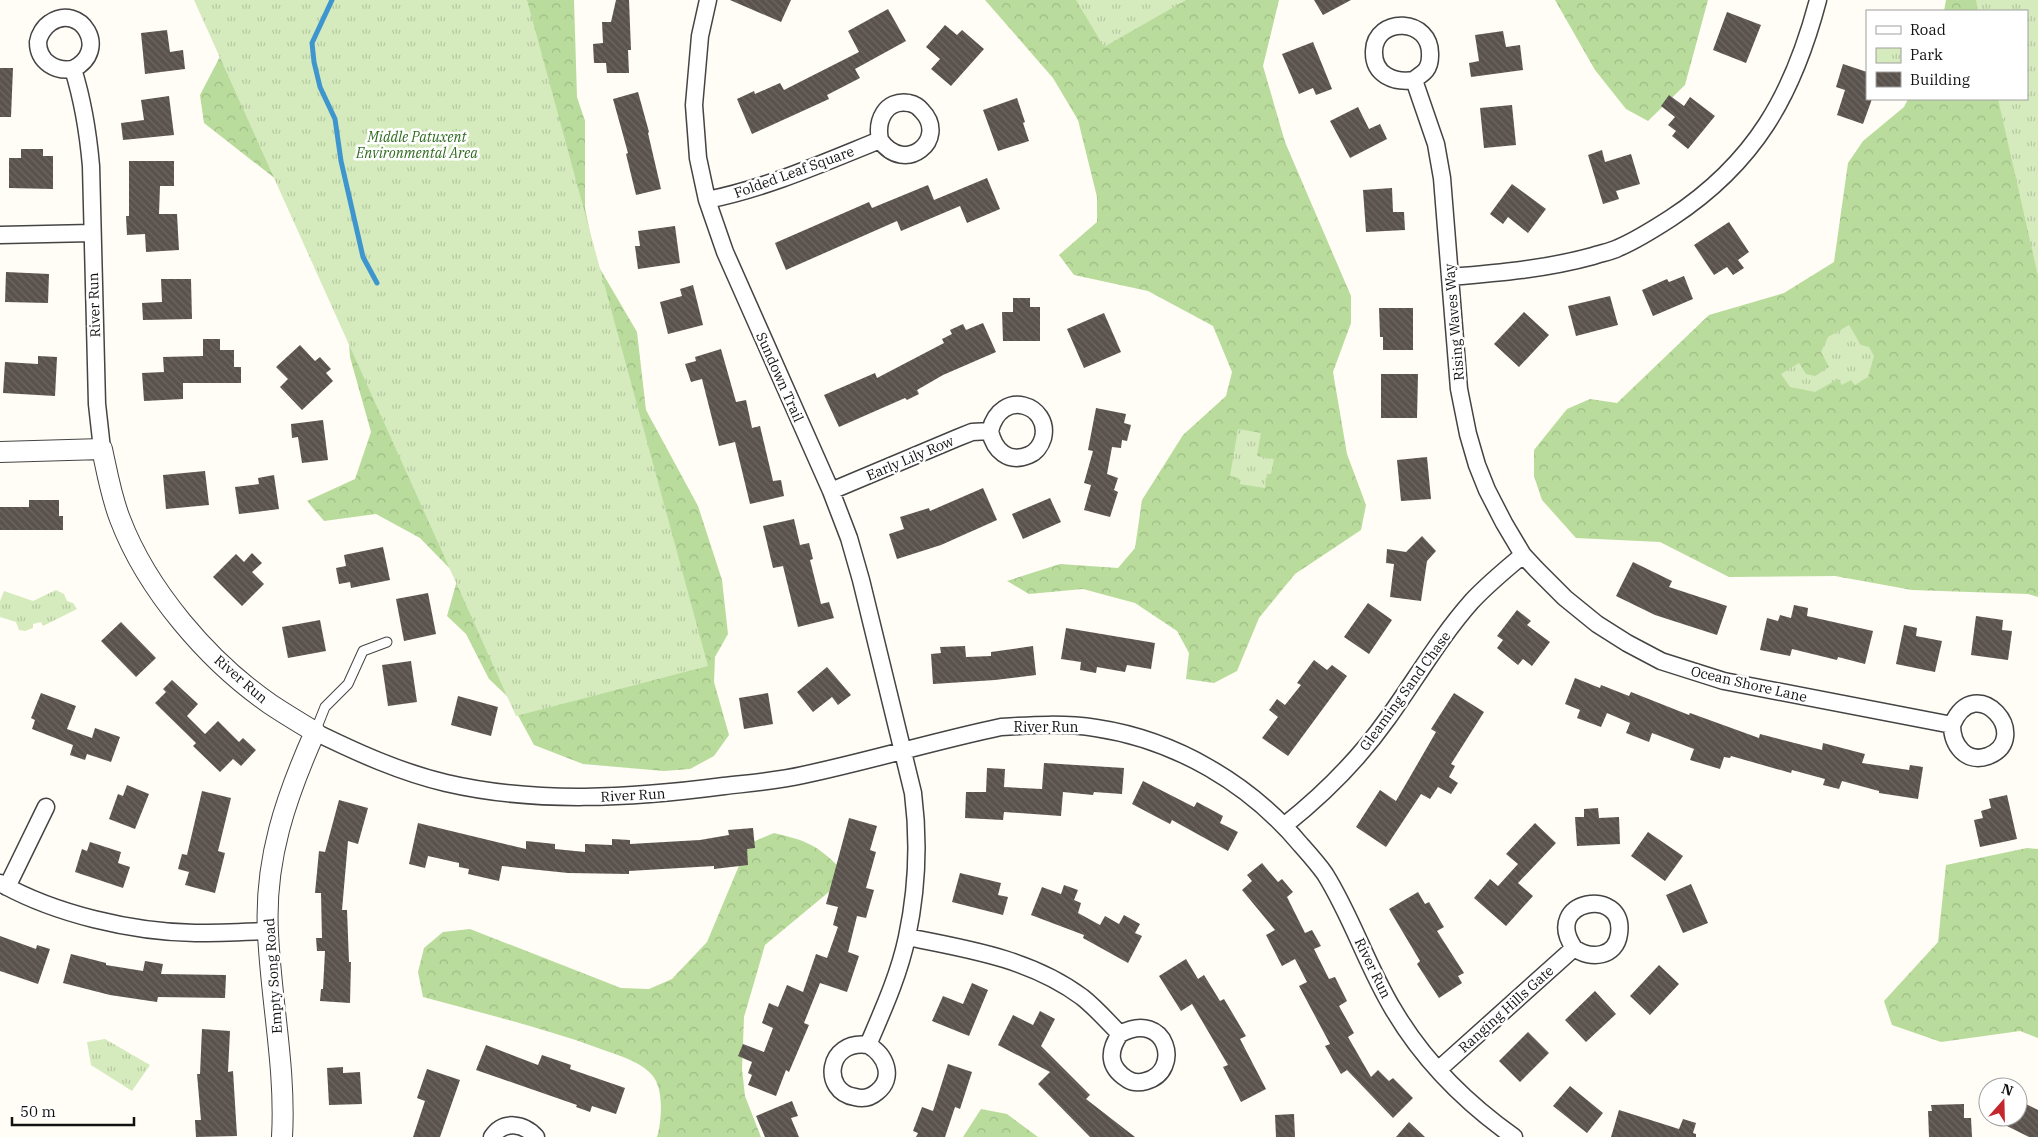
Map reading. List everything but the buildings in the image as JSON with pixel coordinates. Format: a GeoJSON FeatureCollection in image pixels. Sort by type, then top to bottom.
{"type":"FeatureCollection","features":[{"type":"Feature","properties":{"kind":"street","name":"Sundown Trail"},"geometry":{"type":"LineString","coordinates":[[708,0],[700,36],[694,105],[698,158],[707,200],[725,252],[831,491],[849,538],[913,793],[916,822],[916,877],[907,937],[890,995],[868,1045]]}},
{"type":"Feature","properties":{"kind":"street"},"geometry":{"type":"LineString","coordinates":[[1450,277],[1532,270],[1575,261],[1618,248],[1653,229],[1687,207],[1718,182],[1756,142],[1779,105],[1796,70],[1818,0]]}},
{"type":"Feature","properties":{"kind":"street","name":"River Run"},"geometry":{"type":"LineString","coordinates":[[73,69],[84,104],[88,130],[91,166],[97,404],[102,449],[111,490],[120,519],[131,543],[158,589],[180,619],[232,673],[269,703],[315,732],[368,758],[409,773],[445,783],[484,790],[546,796],[602,797],[680,792],[802,776],[1001,727],[1035,724],[1096,728],[1153,743],[1207,766],[1260,801],[1285,825],[1324,873],[1393,1009],[1414,1040],[1438,1070],[1484,1115],[1514,1137]]}},
{"type":"Feature","properties":{"kind":"street","name":"Rising Waves Way"},"geometry":{"type":"LineString","coordinates":[[1414,80],[1436,144],[1442,178],[1459,389],[1468,434],[1487,490],[1523,554]]}},
{"type":"Feature","properties":{"kind":"street","name":"Folded Leaf Square"},"geometry":{"type":"LineString","coordinates":[[707,200],[793,176],[880,140]]}},
{"type":"Feature","properties":{"kind":"street"},"geometry":{"type":"LineString","coordinates":[[0,235],[92,234]]}},
{"type":"Feature","properties":{"kind":"street","name":"Early Lily Row"},"geometry":{"type":"LineString","coordinates":[[831,491],[972,432],[990,431]]}},
{"type":"Feature","properties":{"kind":"street"},"geometry":{"type":"LineString","coordinates":[[0,452],[102,449]]}},
{"type":"Feature","properties":{"kind":"street","name":"Ocean Shore Lane"},"geometry":{"type":"LineString","coordinates":[[1523,554],[1565,598],[1597,624],[1627,644],[1661,661],[1724,682],[1952,725]]}},
{"type":"Feature","properties":{"kind":"street","name":"Gleaming Sand Chase"},"geometry":{"type":"LineString","coordinates":[[1285,825],[1309,806],[1365,748],[1452,626],[1491,582],[1523,554]]}},
{"type":"Feature","properties":{"kind":"street","name":"Empty Song Road"},"geometry":{"type":"LineString","coordinates":[[282,1137],[282,1092],[268,931],[269,889],[278,830],[286,802],[315,732]]}},
{"type":"Feature","properties":{"kind":"street"},"geometry":{"type":"LineString","coordinates":[[46,807],[3,885],[37,901],[133,926],[193,933],[268,931]]}},
{"type":"Feature","properties":{"kind":"street"},"geometry":{"type":"LineString","coordinates":[[907,937],[994,955],[1044,974],[1083,998],[1120,1034]]}},
{"type":"Feature","properties":{"kind":"street","name":"Ranging Hills Gate"},"geometry":{"type":"LineString","coordinates":[[1438,1070],[1574,948]]}},
{"type":"Feature","properties":{"kind":"street"},"geometry":{"type":"LineString","coordinates":[[492,1137],[495,1132],[504,1126],[513,1125],[524,1127],[536,1137]]}},
{"type":"Feature","properties":{"kind":"lane"},"geometry":{"type":"LineString","coordinates":[[315,732],[325,707],[348,684],[363,651],[387,642]]}},
{"type":"Feature","properties":{"kind":"green space","name":"Middle Patuxent Environmental Area"},"geometry":{"type":"Polygon","coordinates":[[[194,0],[527,0],[708,666],[516,716],[194,0]]]}},
{"type":"Feature","properties":{"kind":"green space","name":"Middle Patuxent Environmental Area"},"geometry":{"type":"Polygon","coordinates":[[[207,0],[574,0],[577,97],[585,121],[585,208],[596,262],[637,332],[646,410],[698,506],[722,580],[728,634],[715,657],[714,682],[729,735],[714,756],[690,769],[664,771],[583,764],[534,745],[508,697],[489,679],[466,634],[447,616],[458,577],[420,538],[376,514],[324,521],[307,501],[355,479],[371,432],[350,357],[344,280],[305,202],[204,123],[200,95],[225,47],[207,0]]]}},
{"type":"Feature","properties":{"kind":"green space"},"geometry":{"type":"Polygon","coordinates":[[[985,0],[1279,0],[1263,66],[1285,142],[1351,296],[1351,323],[1333,372],[1347,454],[1366,505],[1361,530],[1295,574],[1259,618],[1237,671],[1214,683],[1186,679],[1189,653],[1177,631],[1135,603],[1083,589],[1029,594],[1007,581],[1060,564],[1118,568],[1135,548],[1142,500],[1183,435],[1226,396],[1232,372],[1213,326],[1148,291],[1074,275],[1059,255],[1097,222],[1097,197],[1078,120],[1053,78],[985,0]]]}},
{"type":"Feature","properties":{"kind":"green space"},"geometry":{"type":"Polygon","coordinates":[[[1076,0],[1186,0],[1104,47],[1076,0]]]}},
{"type":"Feature","properties":{"kind":"green space"},"geometry":{"type":"Polygon","coordinates":[[[1555,0],[1708,0],[1685,85],[1648,121],[1626,109],[1595,70],[1555,0]]]}},
{"type":"Feature","properties":{"kind":"green space"},"geometry":{"type":"Polygon","coordinates":[[[1946,0],[2038,0],[2038,597],[2028,594],[1912,590],[1835,576],[1729,577],[1660,542],[1576,538],[1542,500],[1534,476],[1534,450],[1567,409],[1590,399],[1617,403],[1709,315],[1784,293],[1834,262],[1848,163],[1863,141],[1904,107],[1908,100],[2028,100],[2028,10],[1944,10],[1946,0]]]}},
{"type":"Feature","properties":{"kind":"green space"},"geometry":{"type":"Polygon","coordinates":[[[1976,0],[2038,0],[2038,276],[1998,100],[2028,100],[2028,10],[1978,10],[1976,0]]]}},
{"type":"Feature","properties":{"kind":"green space"},"geometry":{"type":"Polygon","coordinates":[[[1849,325],[1861,345],[1869,347],[1874,356],[1868,377],[1855,385],[1851,380],[1842,385],[1838,379],[1815,392],[1790,387],[1781,374],[1799,363],[1806,374],[1815,376],[1829,367],[1821,352],[1828,337],[1849,325]]]}},
{"type":"Feature","properties":{"kind":"green space"},"geometry":{"type":"Polygon","coordinates":[[[1238,429],[1261,433],[1257,456],[1274,459],[1271,474],[1267,474],[1265,488],[1239,484],[1239,478],[1230,476],[1238,429]]]}},
{"type":"Feature","properties":{"kind":"green space"},"geometry":{"type":"Polygon","coordinates":[[[56,590],[64,594],[67,601],[73,603],[77,609],[43,626],[41,622],[33,624],[33,628],[25,631],[19,630],[16,622],[0,617],[0,601],[4,591],[33,601],[56,590]]]}},
{"type":"Feature","properties":{"kind":"green space"},"geometry":{"type":"Polygon","coordinates":[[[774,833],[795,838],[818,849],[841,869],[830,891],[765,945],[744,1017],[742,1069],[745,1096],[761,1137],[657,1137],[661,1114],[659,1088],[652,1075],[641,1065],[554,1033],[423,997],[418,972],[424,948],[443,932],[470,929],[621,988],[649,989],[672,979],[707,942],[748,844],[774,833]]]}},
{"type":"Feature","properties":{"kind":"green space"},"geometry":{"type":"Polygon","coordinates":[[[2027,848],[2038,849],[2038,1038],[2020,1031],[1941,1042],[1892,1025],[1884,1001],[1938,942],[1946,865],[2027,848]]]}},
{"type":"Feature","properties":{"kind":"green space"},"geometry":{"type":"Polygon","coordinates":[[[105,1039],[150,1065],[132,1091],[91,1065],[87,1042],[105,1039]]]}},
{"type":"Feature","properties":{"kind":"green space"},"geometry":{"type":"Polygon","coordinates":[[[981,1109],[1007,1114],[1038,1137],[963,1137],[981,1109]]]}},
{"type":"Feature","properties":{"kind":"waterway"},"geometry":{"type":"LineString","coordinates":[[332,0],[312,43],[314,62],[320,87],[335,119],[341,161],[363,257],[377,283]]}}]}
